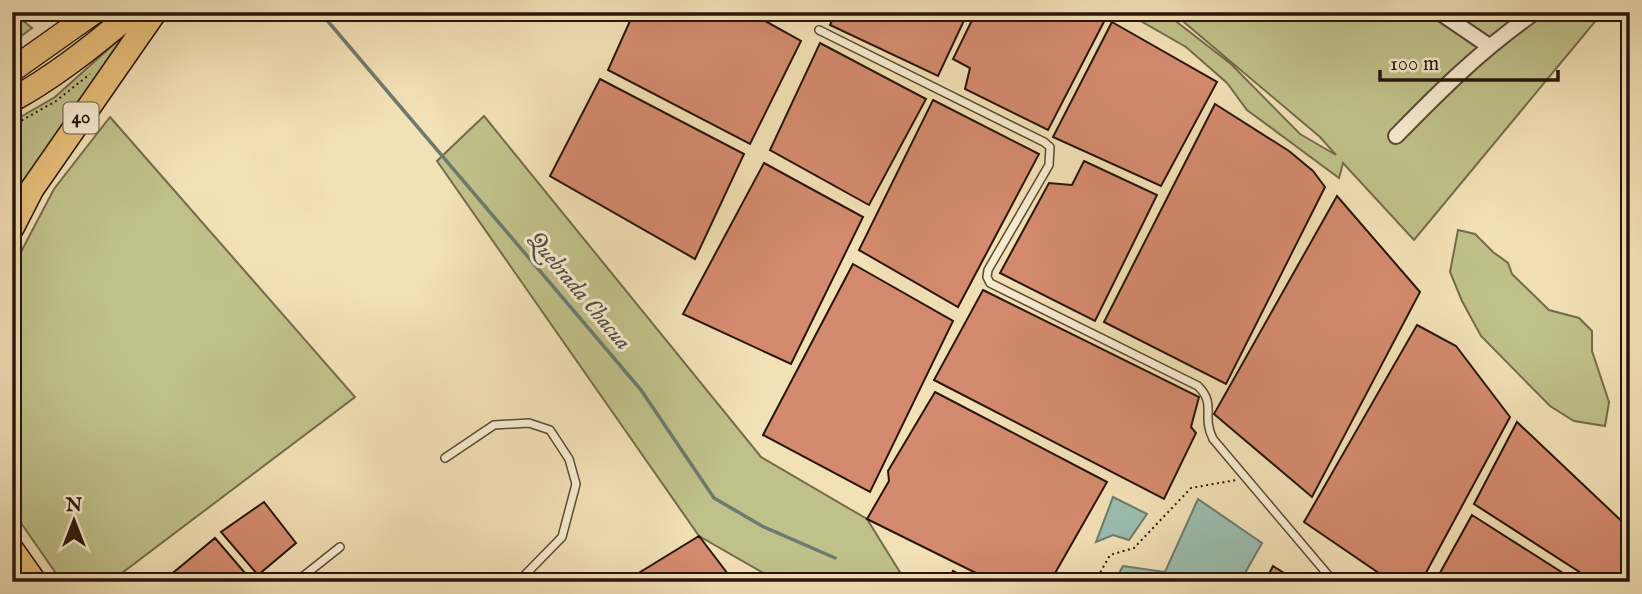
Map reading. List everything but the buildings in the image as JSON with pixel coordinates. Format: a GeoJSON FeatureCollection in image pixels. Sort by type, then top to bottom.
{"type":"FeatureCollection","features":[{"type":"Feature","properties":{"kind":"highway"},"geometry":{"type":"LineString","coordinates":[[12,71],[94,12]]}},
{"type":"Feature","properties":{"kind":"highway","name":"40"},"geometry":{"type":"LineString","coordinates":[[12,100],[80,56],[133,12]]}},
{"type":"Feature","properties":{"kind":"highway","name":"40"},"geometry":{"type":"LineString","coordinates":[[12,228],[32,189],[155,12]]}},
{"type":"Feature","properties":{"kind":"main road"},"geometry":{"type":"LineString","coordinates":[[12,548],[36,582]]}},
{"type":"Feature","properties":{"kind":"street"},"geometry":{"type":"LineString","coordinates":[[1439,12],[1489,46]]}},
{"type":"Feature","properties":{"kind":"street"},"geometry":{"type":"LineString","coordinates":[[1396,136],[1452,78],[1532,12]]}},
{"type":"Feature","properties":{"kind":"lane"},"geometry":{"type":"LineString","coordinates":[[819,30],[1044,142],[1050,148],[1049,165],[988,270],[990,283],[1198,386],[1207,395],[1209,405],[1206,420],[1213,439],[1334,582]]}},
{"type":"Feature","properties":{"kind":"lane"},"geometry":{"type":"LineString","coordinates":[[445,458],[494,425],[529,424],[550,430],[569,459],[576,484],[562,537],[518,582]]}},
{"type":"Feature","properties":{"kind":"lane"},"geometry":{"type":"LineString","coordinates":[[296,582],[340,547]]}},
{"type":"Feature","properties":{"kind":"path"},"geometry":{"type":"LineString","coordinates":[[1095,582],[1110,555],[1134,548],[1191,488],[1247,478]]}},
{"type":"Feature","properties":{"kind":"green space"},"geometry":{"type":"Polygon","coordinates":[[[12,12],[32,28],[12,43],[12,12]]]}},
{"type":"Feature","properties":{"kind":"green space"},"geometry":{"type":"Polygon","coordinates":[[[1125,12],[1164,12],[1231,64],[1300,134],[1336,155],[1320,137],[1172,12],[1603,12],[1414,240],[1343,163],[1339,178],[1247,110],[1227,83],[1186,47],[1125,12]]]}},
{"type":"Feature","properties":{"kind":"green space"},"geometry":{"type":"Polygon","coordinates":[[[124,35],[12,205],[12,122],[55,97],[124,35]]]}},
{"type":"Feature","properties":{"kind":"green space"},"geometry":{"type":"Polygon","coordinates":[[[484,116],[761,457],[867,519],[906,582],[779,582],[699,536],[437,161],[484,116]]]}},
{"type":"Feature","properties":{"kind":"green space"},"geometry":{"type":"Polygon","coordinates":[[[110,117],[355,397],[110,582],[62,582],[12,510],[12,269],[54,189],[110,117]]]}},
{"type":"Feature","properties":{"kind":"green space"},"geometry":{"type":"Polygon","coordinates":[[[1458,230],[1475,234],[1508,263],[1512,274],[1549,310],[1579,318],[1592,331],[1592,351],[1609,402],[1605,426],[1574,421],[1550,406],[1481,336],[1450,272],[1458,230]]]}},
{"type":"Feature","properties":{"kind":"shaded area"},"geometry":{"type":"Polygon","coordinates":[[[1113,497],[1147,514],[1129,540],[1113,535],[1096,542],[1113,497]]]}},
{"type":"Feature","properties":{"kind":"shaded area"},"geometry":{"type":"Polygon","coordinates":[[[1198,499],[1262,543],[1240,582],[1114,582],[1123,566],[1165,572],[1198,499]]]}},
{"type":"Feature","properties":{"kind":"waterway","name":"Quebrada Chacua"},"geometry":{"type":"LineString","coordinates":[[320,12],[641,390],[714,498],[762,526],[835,558]]}}]}
